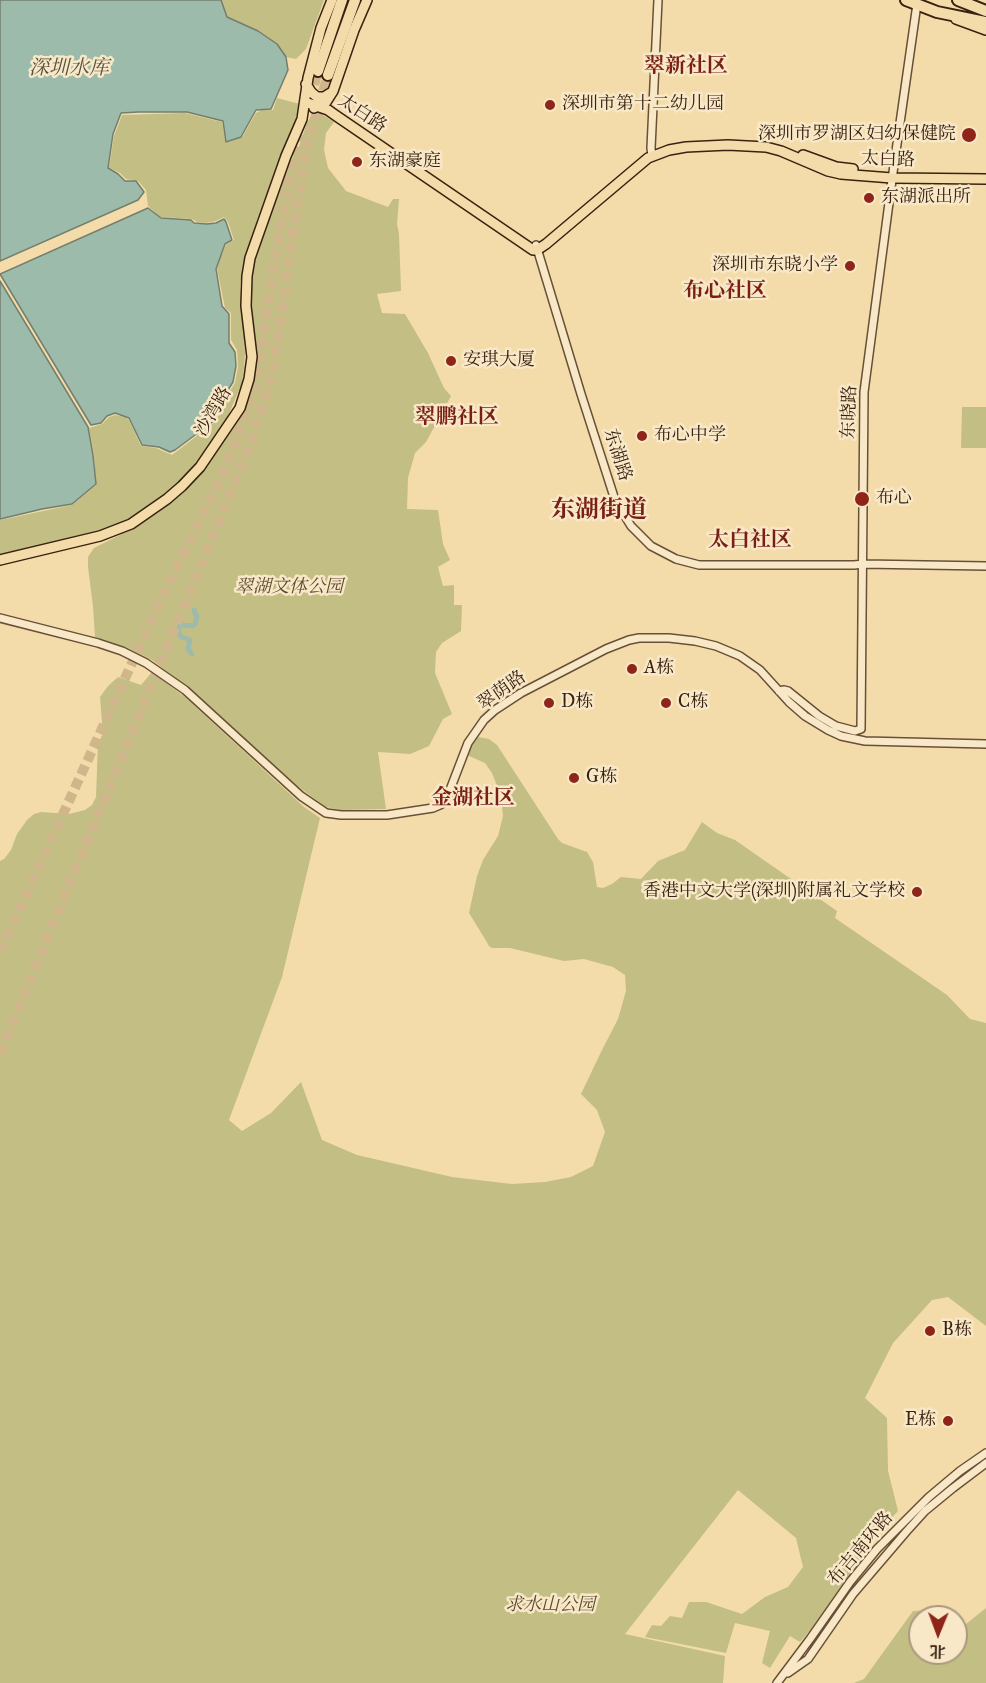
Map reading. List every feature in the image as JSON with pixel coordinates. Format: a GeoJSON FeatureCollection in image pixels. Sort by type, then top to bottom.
{"type":"FeatureCollection","features":[{"type":"Feature","properties":{"kind":"highway"},"geometry":{"type":"LineString","coordinates":[[342,0],[323,73],[355,0]]}},
{"type":"Feature","properties":{"kind":"highway"},"geometry":{"type":"LineString","coordinates":[[906,0],[919,2],[938,12],[986,22]]}},
{"type":"Feature","properties":{"kind":"highway"},"geometry":{"type":"LineString","coordinates":[[958,0],[986,10]]}},
{"type":"Feature","properties":{"kind":"main road","name":"沙湾路"},"geometry":{"type":"LineString","coordinates":[[0,560],[100,536],[131,524],[167,499],[200,467],[240,408],[251,370],[252,357],[246,297],[246,276],[250,258],[286,156],[302,119],[306,84],[321,28],[332,0]]}},
{"type":"Feature","properties":{"kind":"main road","name":"沙湾路"},"geometry":{"type":"LineString","coordinates":[[302,119],[333,91],[367,0]]}},
{"type":"Feature","properties":{"kind":"main road"},"geometry":{"type":"LineString","coordinates":[[938,12],[986,30]]}},
{"type":"Feature","properties":{"kind":"main road"},"geometry":{"type":"LineString","coordinates":[[306,84],[310,92],[317,97],[324,97],[333,91]]}},
{"type":"Feature","properties":{"kind":"main road"},"geometry":{"type":"LineString","coordinates":[[333,91],[332,104],[338,111]]}},
{"type":"Feature","properties":{"kind":"main road","name":"太白路"},"geometry":{"type":"LineString","coordinates":[[305,102],[338,111],[369,135]]}},
{"type":"Feature","properties":{"kind":"main road","name":"太白路"},"geometry":{"type":"LineString","coordinates":[[320,105],[414,165],[530,248],[546,244],[651,153],[669,150],[697,146],[760,147],[781,151],[835,173],[986,179]]}},
{"type":"Feature","properties":{"kind":"main road","name":"太白路"},"geometry":{"type":"LineString","coordinates":[[892,175],[986,174]]}},
{"type":"Feature","properties":{"kind":"street"},"geometry":{"type":"LineString","coordinates":[[651,153],[658,0]]}},
{"type":"Feature","properties":{"kind":"street","name":"东晓路"},"geometry":{"type":"LineString","coordinates":[[779,691],[788,692],[836,726],[855,731],[861,729],[864,392],[892,175],[919,2]]}},
{"type":"Feature","properties":{"kind":"street","name":"东湖路"},"geometry":{"type":"LineString","coordinates":[[537,248],[615,500],[640,537],[651,546],[682,562],[699,565],[986,566]]}},
{"type":"Feature","properties":{"kind":"street","name":"翠荫路"},"geometry":{"type":"LineString","coordinates":[[0,618],[91,641],[122,651],[146,663],[184,690],[301,796],[326,813],[341,815],[387,815],[440,805],[448,795],[468,743],[490,715],[532,687],[606,649],[629,640],[669,638],[695,641],[716,646],[740,656],[760,670],[805,716],[842,736],[865,741],[986,744]]}},
{"type":"Feature","properties":{"kind":"street","name":"布吉南环路"},"geometry":{"type":"LineString","coordinates":[[777,1683],[850,1582],[877,1549],[929,1497],[986,1453]]}},
{"type":"Feature","properties":{"kind":"street","name":"布吉南环路"},"geometry":{"type":"LineString","coordinates":[[777,1683],[788,1672],[808,1659],[853,1594],[906,1532],[926,1511],[986,1463]]}},
{"type":"Feature","properties":{"kind":"street"},"geometry":{"type":"LineString","coordinates":[[810,1640],[818,1645]]}},
{"type":"Feature","properties":{"kind":"green space"},"geometry":{"type":"Polygon","coordinates":[[[221,0],[324,0],[306,49],[296,59],[286,57],[277,44],[258,31],[227,17],[221,0]]]}},
{"type":"Feature","properties":{"kind":"green space"},"geometry":{"type":"Polygon","coordinates":[[[277,98],[300,104],[258,217],[243,265],[240,286],[244,368],[242,383],[225,423],[211,445],[167,494],[129,519],[108,529],[0,554],[0,520],[72,505],[96,485],[89,428],[102,424],[115,415],[125,417],[129,420],[141,446],[156,448],[172,455],[216,421],[224,400],[235,383],[238,367],[237,350],[231,340],[231,313],[225,308],[217,269],[226,245],[234,240],[228,222],[224,217],[206,223],[192,219],[160,217],[148,206],[146,190],[138,181],[126,179],[109,168],[114,136],[122,115],[185,113],[222,122],[226,143],[243,136],[256,113],[262,110],[273,110],[277,98]]]}},
{"type":"Feature","properties":{"kind":"green space","name":"翠湖文体公园"},"geometry":{"type":"Polygon","coordinates":[[[321,114],[334,122],[326,133],[324,150],[328,168],[346,191],[388,207],[393,199],[399,199],[397,224],[401,291],[377,294],[382,313],[405,314],[428,353],[444,388],[451,396],[426,442],[415,453],[408,478],[407,509],[438,510],[443,544],[450,560],[438,567],[443,586],[454,585],[454,605],[462,605],[461,631],[442,643],[436,652],[435,673],[452,714],[443,719],[429,746],[410,754],[378,752],[386,809],[340,810],[326,807],[296,785],[188,688],[152,660],[128,648],[95,637],[88,567],[88,557],[94,548],[138,526],[183,492],[208,464],[246,407],[253,384],[256,358],[251,286],[256,252],[307,123],[310,118],[321,114]]]}},
{"type":"Feature","properties":{"kind":"green space"},"geometry":{"type":"Polygon","coordinates":[[[962,407],[986,407],[986,448],[961,448],[962,407]]]}},
{"type":"Feature","properties":{"kind":"green space","name":"求水山公园"},"geometry":{"type":"Polygon","coordinates":[[[152,672],[186,698],[304,807],[320,818],[282,977],[229,1120],[242,1131],[271,1113],[301,1082],[322,1140],[357,1155],[452,1177],[512,1184],[545,1182],[571,1177],[593,1166],[605,1132],[597,1110],[581,1094],[618,1019],[626,991],[625,975],[613,967],[584,959],[564,961],[510,948],[489,946],[469,913],[477,876],[483,860],[498,836],[503,816],[501,796],[492,773],[485,763],[467,755],[478,737],[489,739],[497,745],[558,839],[562,843],[587,852],[593,862],[597,887],[603,888],[621,877],[641,879],[658,861],[685,850],[702,822],[717,833],[735,840],[837,911],[835,918],[947,995],[970,1019],[986,1023],[986,1326],[948,1297],[932,1300],[893,1343],[865,1398],[887,1418],[888,1471],[898,1511],[866,1546],[842,1593],[800,1642],[790,1636],[770,1668],[762,1663],[770,1631],[735,1623],[726,1653],[645,1637],[652,1625],[661,1626],[670,1616],[682,1618],[689,1602],[706,1602],[742,1614],[765,1597],[788,1587],[803,1567],[796,1538],[738,1490],[625,1634],[725,1656],[723,1683],[0,1683],[0,861],[11,850],[17,834],[34,814],[41,812],[69,814],[85,810],[92,805],[96,797],[98,743],[103,734],[100,697],[118,677],[141,685],[152,672]]]}},
{"type":"Feature","properties":{"kind":"green space"},"geometry":{"type":"Polygon","coordinates":[[[986,1608],[986,1683],[854,1683],[864,1679],[908,1618],[908,1665],[968,1665],[968,1622],[986,1608]]]}},
{"type":"Feature","properties":{"kind":"water","name":"深圳水库"},"geometry":{"type":"Polygon","coordinates":[[[0,0],[221,0],[227,17],[258,31],[277,44],[286,57],[288,70],[271,109],[256,110],[241,137],[226,142],[223,121],[187,112],[121,113],[113,134],[108,168],[125,181],[136,181],[144,192],[138,200],[0,261],[0,0]]]}},
{"type":"Feature","properties":{"kind":"water"},"geometry":{"type":"Polygon","coordinates":[[[148,208],[161,218],[191,220],[194,223],[216,223],[224,219],[232,240],[225,244],[216,269],[222,306],[229,314],[229,343],[235,352],[236,366],[233,382],[223,398],[215,420],[170,452],[159,447],[142,445],[129,418],[115,413],[107,416],[101,423],[91,425],[0,274],[148,208]]]}},
{"type":"Feature","properties":{"kind":"water"},"geometry":{"type":"Polygon","coordinates":[[[0,281],[88,427],[96,484],[72,504],[0,519],[0,281]]]}},
{"type":"Feature","properties":{"kind":"waterway"},"geometry":{"type":"LineString","coordinates":[[192,654],[188,649],[190,640],[180,636],[178,630],[181,625],[195,624],[197,617],[194,610]]}},
{"type":"Feature","properties":{"kind":"tunnel"},"geometry":{"type":"LineString","coordinates":[[310,99],[318,71]]}},
{"type":"Feature","properties":{"kind":"tunnel"},"geometry":{"type":"LineString","coordinates":[[0,1053],[250,446],[273,373],[305,152],[328,75]]}},
{"type":"Feature","properties":{"kind":"tunnel"},"geometry":{"type":"LineString","coordinates":[[0,952],[159,604],[236,442],[259,371],[268,303],[294,150],[299,134]]}},
{"type":"Feature","properties":{"kind":"place","name":"深圳市第十二幼儿园"},"geometry":{"type":"Point","coordinates":[550,105]}},
{"type":"Feature","properties":{"kind":"place","name":"深圳市罗湖区妇幼保健院"},"geometry":{"type":"Point","coordinates":[969,135]}},
{"type":"Feature","properties":{"kind":"place","name":"东湖豪庭"},"geometry":{"type":"Point","coordinates":[357,162]}},
{"type":"Feature","properties":{"kind":"place","name":"东湖派出所"},"geometry":{"type":"Point","coordinates":[869,198]}},
{"type":"Feature","properties":{"kind":"place","name":"深圳市东晓小学"},"geometry":{"type":"Point","coordinates":[850,266]}},
{"type":"Feature","properties":{"kind":"place","name":"安琪大厦"},"geometry":{"type":"Point","coordinates":[451,361]}},
{"type":"Feature","properties":{"kind":"place","name":"布心中学"},"geometry":{"type":"Point","coordinates":[642,436]}},
{"type":"Feature","properties":{"kind":"place","name":"布心"},"geometry":{"type":"Point","coordinates":[862,499]}},
{"type":"Feature","properties":{"kind":"place","name":"A栋"},"geometry":{"type":"Point","coordinates":[632,669]}},
{"type":"Feature","properties":{"kind":"place","name":"D栋"},"geometry":{"type":"Point","coordinates":[549,703]}},
{"type":"Feature","properties":{"kind":"place","name":"C栋"},"geometry":{"type":"Point","coordinates":[666,703]}},
{"type":"Feature","properties":{"kind":"place","name":"G栋"},"geometry":{"type":"Point","coordinates":[574,778]}},
{"type":"Feature","properties":{"kind":"place","name":"香港中文大学(深圳)附属礼文学校"},"geometry":{"type":"Point","coordinates":[917,892]}},
{"type":"Feature","properties":{"kind":"place","name":"B栋"},"geometry":{"type":"Point","coordinates":[930,1331]}},
{"type":"Feature","properties":{"kind":"place","name":"E栋"},"geometry":{"type":"Point","coordinates":[948,1421]}},
{"type":"Feature","properties":{"kind":"district","name":"翠新社区"},"geometry":{"type":"Point","coordinates":[686,67]}},
{"type":"Feature","properties":{"kind":"district","name":"布心社区"},"geometry":{"type":"Point","coordinates":[725,292]}},
{"type":"Feature","properties":{"kind":"district","name":"翠鹏社区"},"geometry":{"type":"Point","coordinates":[457,418]}},
{"type":"Feature","properties":{"kind":"district","name":"东湖街道"},"geometry":{"type":"Point","coordinates":[599,511]}},
{"type":"Feature","properties":{"kind":"district","name":"太白社区"},"geometry":{"type":"Point","coordinates":[750,541]}},
{"type":"Feature","properties":{"kind":"district","name":"金湖社区"},"geometry":{"type":"Point","coordinates":[473,799]}}]}
